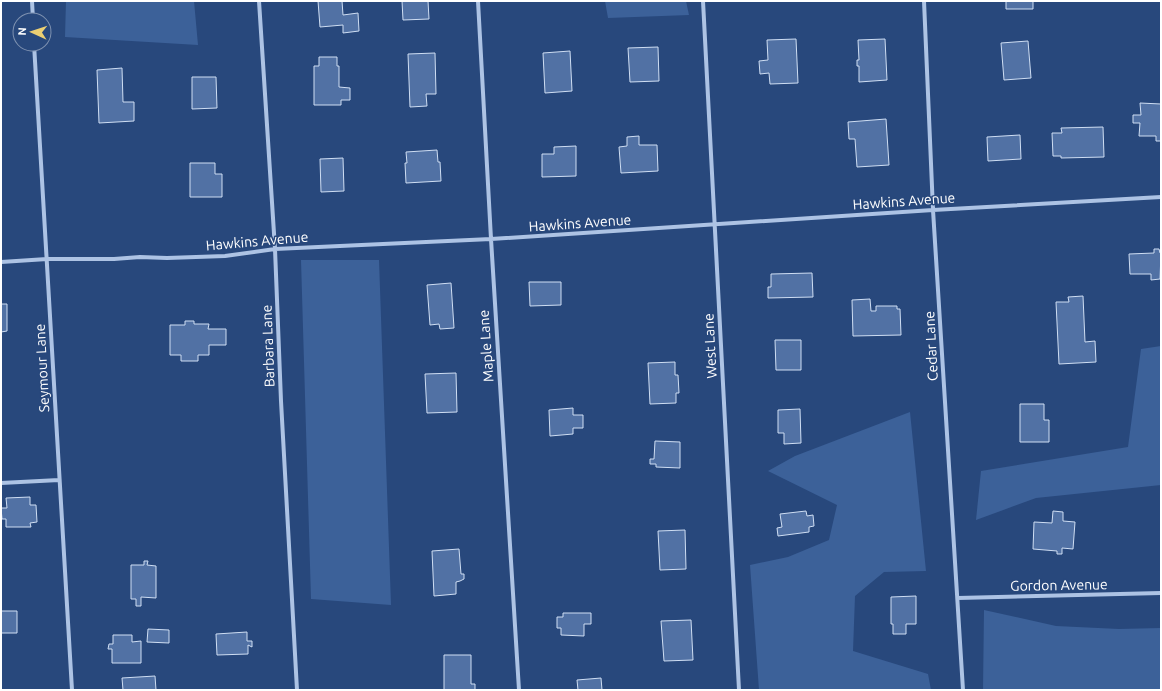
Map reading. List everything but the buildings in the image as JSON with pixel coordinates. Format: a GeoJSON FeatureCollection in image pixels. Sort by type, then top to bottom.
{"type":"FeatureCollection","features":[{"type":"Feature","properties":{"kind":"street"},"geometry":{"type":"LineString","coordinates":[[32,1],[33,12]]}},
{"type":"Feature","properties":{"kind":"street","name":"Barbara Lane"},"geometry":{"type":"LineString","coordinates":[[259,1],[275,249],[281,401],[297,690]]}},
{"type":"Feature","properties":{"kind":"street","name":"Maple Lane"},"geometry":{"type":"LineString","coordinates":[[478,1],[491,240],[520,690]]}},
{"type":"Feature","properties":{"kind":"street","name":"West Lane"},"geometry":{"type":"LineString","coordinates":[[703,1],[739,690]]}},
{"type":"Feature","properties":{"kind":"street","name":"Cedar Lane"},"geometry":{"type":"LineString","coordinates":[[924,1],[933,210],[964,690]]}},
{"type":"Feature","properties":{"kind":"street","name":"Seymour Lane"},"geometry":{"type":"LineString","coordinates":[[34,52],[72,690]]}},
{"type":"Feature","properties":{"kind":"street","name":"Hawkins Avenue"},"geometry":{"type":"LineString","coordinates":[[1,262],[47,259],[225,256],[275,249],[491,240],[933,210],[1161,197]]}},
{"type":"Feature","properties":{"kind":"street"},"geometry":{"type":"LineString","coordinates":[[1,483],[59,480]]}},
{"type":"Feature","properties":{"kind":"street","name":"Gordon Avenue"},"geometry":{"type":"LineString","coordinates":[[958,598],[1161,593]]}},
{"type":"Feature","properties":{"kind":"shaded area"},"geometry":{"type":"Polygon","coordinates":[[[66,1],[194,1],[198,45],[65,37],[66,1]]]}},
{"type":"Feature","properties":{"kind":"shaded area"},"geometry":{"type":"Polygon","coordinates":[[[605,1],[686,1],[689,15],[608,18],[605,1]]]}},
{"type":"Feature","properties":{"kind":"shaded area"},"geometry":{"type":"Polygon","coordinates":[[[301,260],[379,260],[391,605],[311,599],[301,260]]]}},
{"type":"Feature","properties":{"kind":"shaded area"},"geometry":{"type":"Polygon","coordinates":[[[1161,346],[1161,485],[1036,498],[976,520],[981,471],[1128,447],[1141,349],[1161,346]]]}},
{"type":"Feature","properties":{"kind":"shaded area"},"geometry":{"type":"Polygon","coordinates":[[[910,412],[926,571],[884,572],[855,596],[853,651],[928,674],[931,690],[759,690],[750,565],[788,557],[829,540],[837,505],[768,471],[795,456],[910,412]]]}},
{"type":"Feature","properties":{"kind":"shaded area"},"geometry":{"type":"Polygon","coordinates":[[[984,610],[1056,626],[1119,629],[1161,628],[1161,690],[983,690],[984,610]]]}}]}
